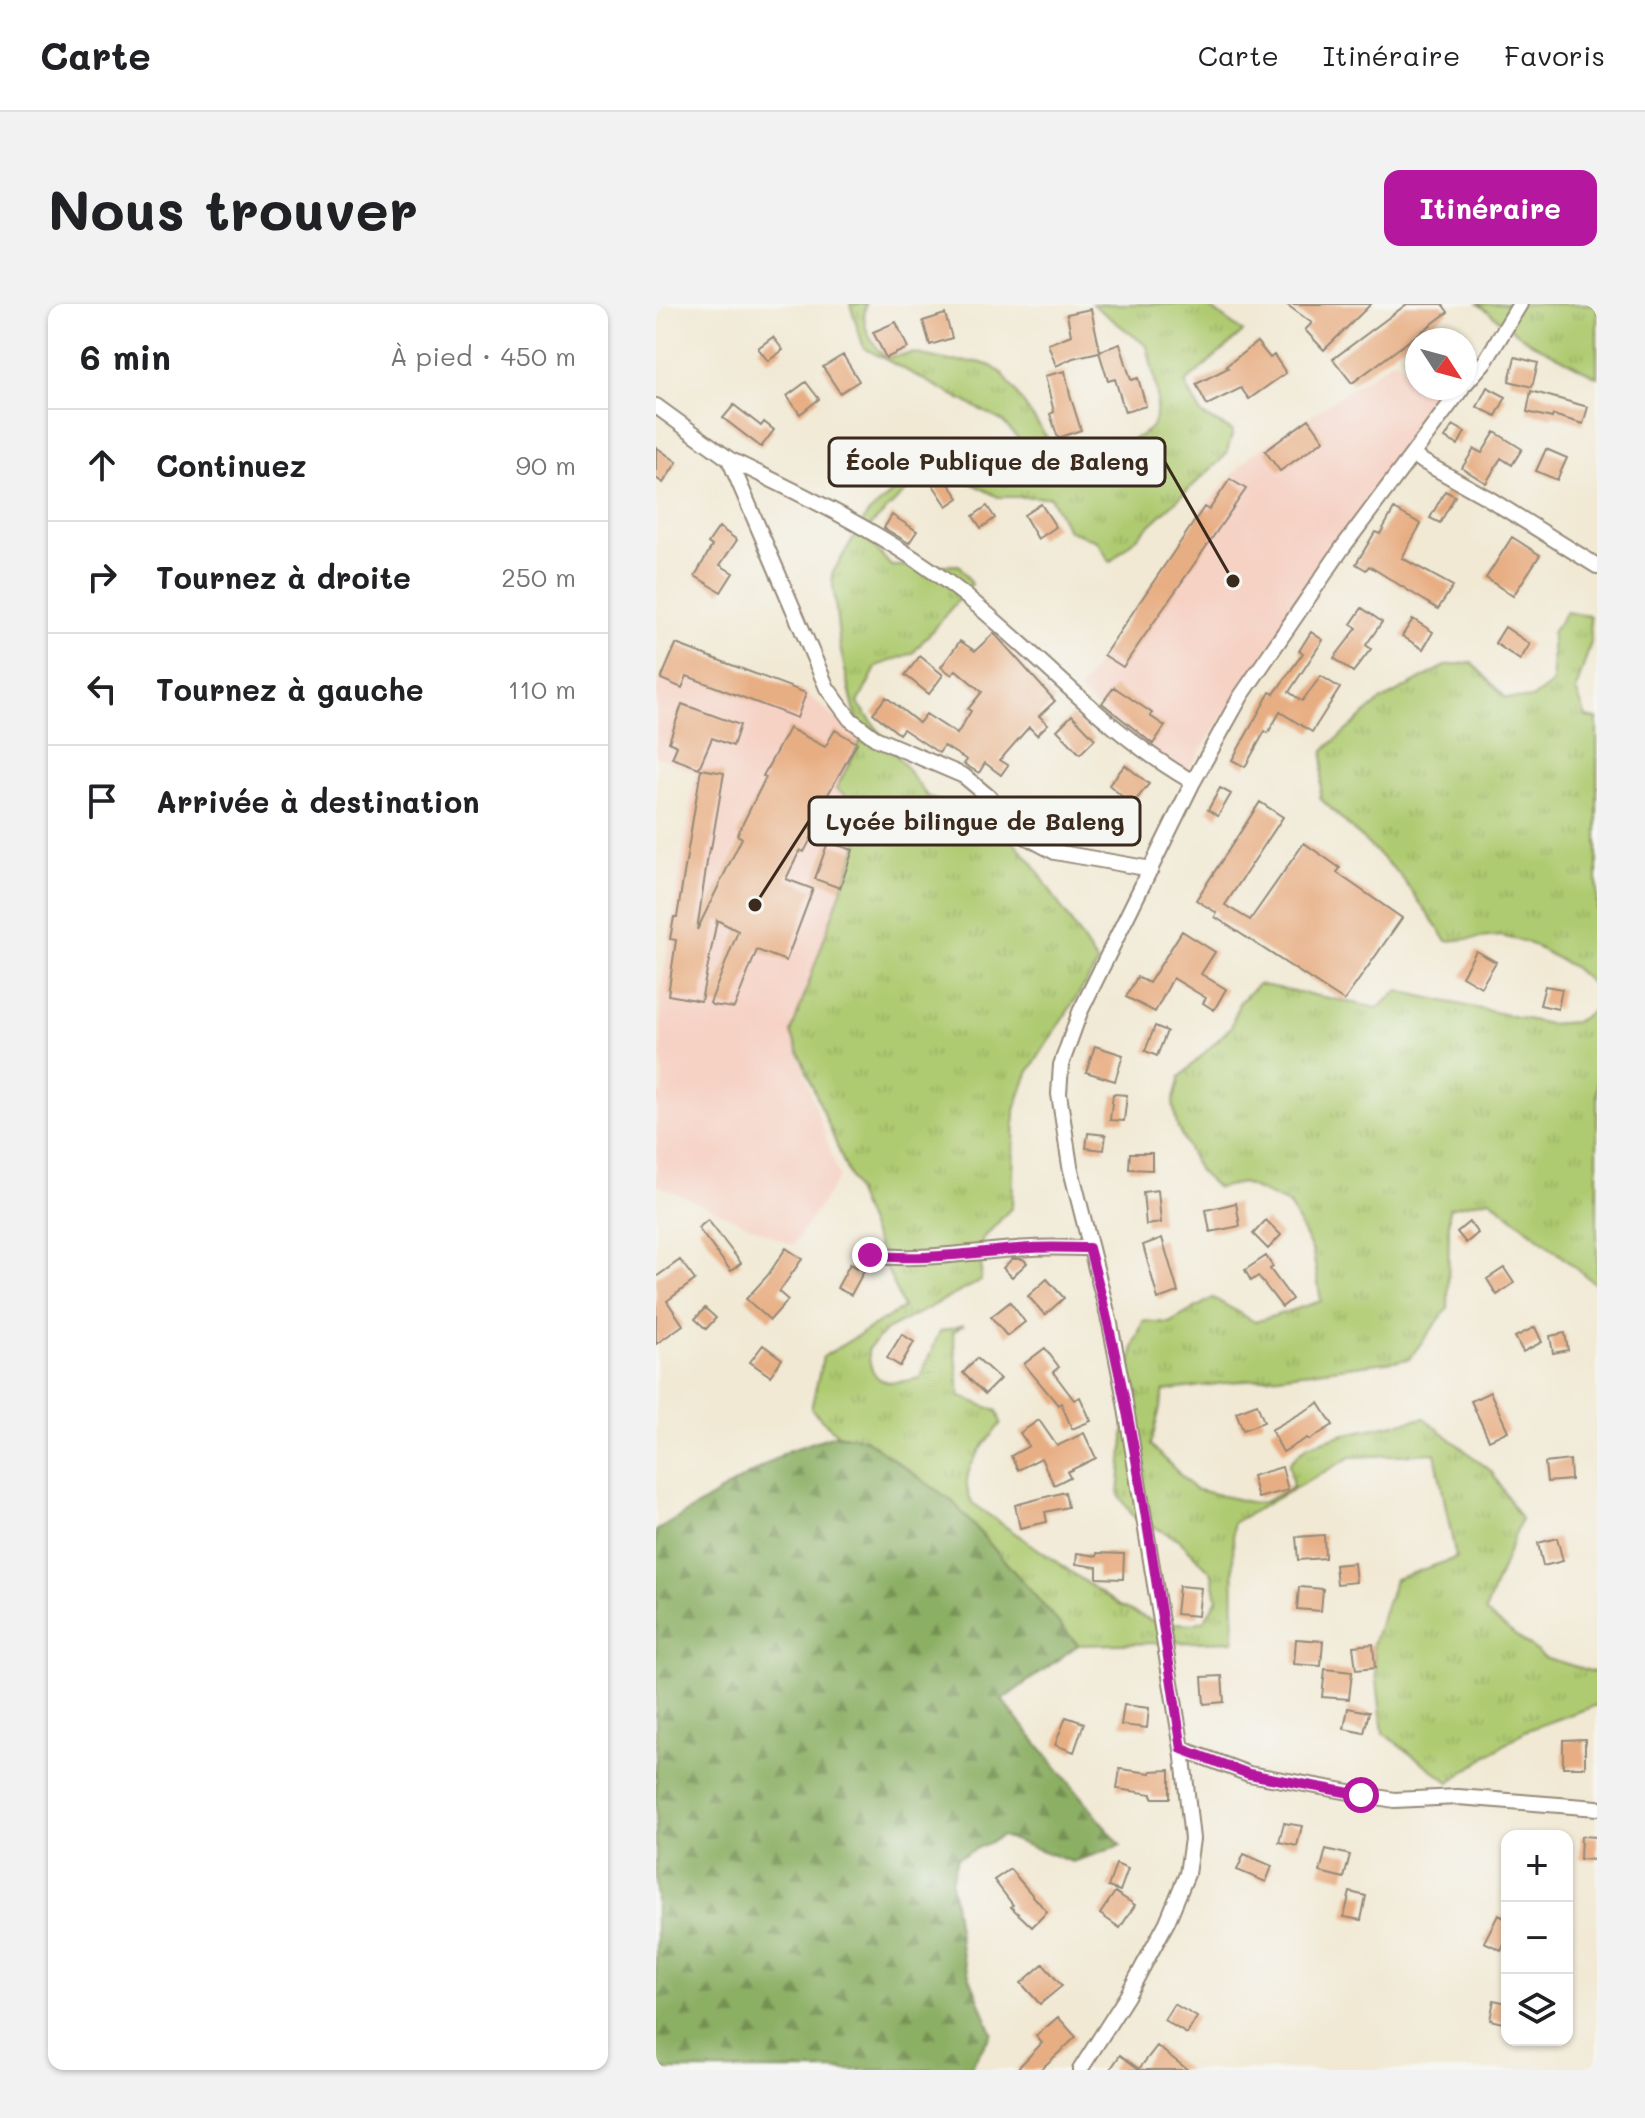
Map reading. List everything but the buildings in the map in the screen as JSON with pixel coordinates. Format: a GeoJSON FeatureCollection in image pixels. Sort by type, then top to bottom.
{"type":"FeatureCollection","features":[{"type":"Feature","properties":{"kind":"street"},"geometry":{"type":"LineString","coordinates":[[1477,370],[1518,305]]}},
{"type":"Feature","properties":{"kind":"street"},"geometry":{"type":"LineString","coordinates":[[1080,2070],[1127,1996],[1167,1922],[1187,1874],[1192,1839],[1182,1749],[1123,1390],[1110,1324],[1070,1166],[1059,1094],[1061,1065],[1080,1012],[1193,782],[1241,696],[1343,547],[1413,456],[1451,400]]}},
{"type":"Feature","properties":{"kind":"street"},"geometry":{"type":"LineString","coordinates":[[656,406],[729,459],[810,498],[912,556],[962,593],[1028,649],[1084,703],[1158,760],[1193,782]]}},
{"type":"Feature","properties":{"kind":"street"},"geometry":{"type":"LineString","coordinates":[[1413,456],[1488,498],[1597,566]]}},
{"type":"Feature","properties":{"kind":"street"},"geometry":{"type":"LineString","coordinates":[[729,459],[822,677],[850,719],[875,738],[964,776],[989,797],[1021,834],[1055,852],[1151,869]]}},
{"type":"Feature","properties":{"kind":"street"},"geometry":{"type":"LineString","coordinates":[[870,1255],[938,1258],[1033,1248],[1089,1248]]}},
{"type":"Feature","properties":{"kind":"street"},"geometry":{"type":"LineString","coordinates":[[1182,1749],[1249,1774],[1394,1800],[1458,1797],[1597,1808]]}},
{"type":"Feature","properties":{"kind":"shaded area"},"geometry":{"type":"Polygon","coordinates":[[[1395,359],[1405,369],[1405,400],[1433,400],[1186,773],[1079,692],[1204,507],[1249,457],[1395,359]]]}},
{"type":"Feature","properties":{"kind":"shaded area"},"geometry":{"type":"Polygon","coordinates":[[[676,644],[806,693],[861,740],[869,811],[791,1033],[839,1177],[793,1245],[656,1184],[656,1095],[663,1093],[660,999],[696,772],[656,756],[656,690],[676,644]]]}},
{"type":"Feature","properties":{"kind":"green space"},"geometry":{"type":"Polygon","coordinates":[[[850,304],[866,304],[866,327],[871,340],[885,358],[912,353],[950,361],[978,362],[1003,374],[1055,449],[1065,457],[1073,458],[1097,453],[1138,437],[1152,426],[1157,406],[1147,346],[1092,304],[1205,304],[1243,332],[1185,383],[1202,415],[1233,431],[1226,455],[1110,562],[1097,541],[1068,530],[1050,497],[998,497],[954,474],[941,472],[919,479],[871,525],[866,537],[891,566],[959,565],[972,584],[913,653],[877,666],[858,703],[927,796],[1015,843],[1033,864],[1098,964],[1028,1073],[1015,1110],[1012,1207],[982,1240],[981,1281],[886,1330],[868,1349],[873,1371],[883,1381],[920,1378],[940,1331],[964,1325],[953,1332],[960,1396],[997,1411],[1001,1423],[979,1451],[969,1471],[968,1493],[973,1504],[1120,1606],[1155,1622],[1192,1624],[1204,1621],[1217,1599],[1212,1573],[1178,1539],[1133,1516],[1119,1495],[1134,1345],[1143,1321],[1169,1323],[1213,1298],[1255,1322],[1321,1301],[1313,1252],[1289,1204],[1242,1183],[1217,1188],[1199,1171],[1177,1126],[1173,1102],[1180,1077],[1231,1027],[1239,1003],[1258,984],[1378,1008],[1398,991],[1549,1024],[1575,1022],[1597,1008],[1597,1285],[1490,1199],[1449,1208],[1448,1308],[1409,1359],[1164,1391],[1151,1445],[1194,1489],[1253,1503],[1264,1502],[1293,1487],[1289,1463],[1307,1446],[1341,1435],[1424,1418],[1491,1471],[1521,1519],[1485,1612],[1544,1657],[1597,1673],[1597,1705],[1525,1731],[1449,1782],[1383,1733],[1373,1644],[1395,1579],[1456,1558],[1435,1453],[1351,1457],[1233,1523],[1234,1641],[1078,1645],[953,1502],[865,1439],[837,1434],[811,1409],[823,1357],[903,1308],[791,1033],[869,811],[836,789],[861,740],[840,647],[832,574],[867,515],[919,469],[956,464],[1005,485],[1054,476],[1002,421],[864,348],[850,304]]]}},
{"type":"Feature","properties":{"kind":"green space"},"geometry":{"type":"Polygon","coordinates":[[[1478,304],[1597,306],[1597,377],[1528,341],[1478,304]]]}},
{"type":"Feature","properties":{"kind":"green space"},"geometry":{"type":"Polygon","coordinates":[[[1566,612],[1590,616],[1591,642],[1576,690],[1586,717],[1597,719],[1597,1008],[1592,984],[1573,967],[1527,942],[1500,936],[1447,941],[1400,875],[1320,798],[1324,750],[1380,701],[1447,665],[1472,663],[1506,698],[1532,699],[1553,683],[1552,633],[1566,612]]]}},
{"type":"Feature","properties":{"kind":"green space"},"geometry":{"type":"Polygon","coordinates":[[[837,1434],[865,1439],[953,1502],[1078,1645],[1002,1700],[1121,1846],[1072,1862],[1002,1836],[957,1858],[951,1882],[962,1957],[992,2033],[969,2070],[656,2070],[656,1531],[788,1451],[837,1434]]]}},
{"type":"Feature","properties":{"kind":"place","name":"École Publique de Baleng"},"geometry":{"type":"Point","coordinates":[1233,581]}},
{"type":"Feature","properties":{"kind":"place","name":"Lycée bilingue de Baleng"},"geometry":{"type":"Point","coordinates":[755,905]}},
{"type":"Feature","properties":{"kind":"route"},"geometry":{"type":"LineString","coordinates":[[870,1255],[938,1258],[1033,1248],[1089,1248],[1110,1324],[1123,1390],[1182,1749],[1249,1774],[1361,1795]]}}]}
